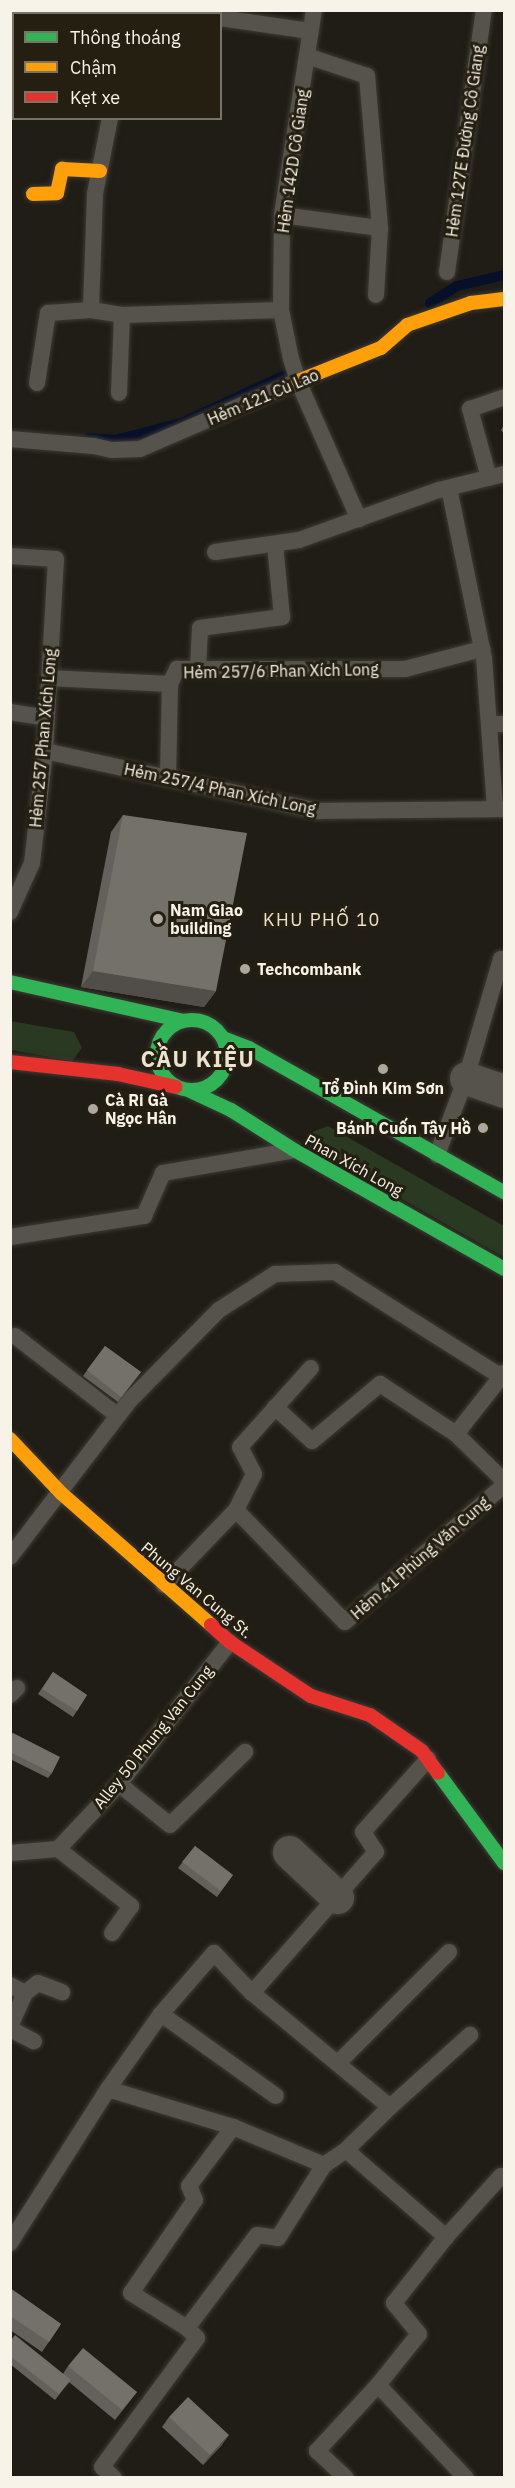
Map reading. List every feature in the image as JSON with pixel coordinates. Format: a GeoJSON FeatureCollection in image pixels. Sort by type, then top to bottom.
{"type":"FeatureCollection","features":[{"type":"Feature","properties":{"kind":"street"},"geometry":{"type":"LineString","coordinates":[[33,194],[57,194],[62,169],[100,171]]}},
{"type":"Feature","properties":{"kind":"street","name":"Hẻm 121 Cù Lao"},"geometry":{"type":"LineString","coordinates":[[298,381],[381,348],[407,325],[471,303],[504,298]]}},
{"type":"Feature","properties":{"kind":"street"},"geometry":{"type":"LineString","coordinates":[[10,982],[183,1021],[201,1021],[218,1030],[227,1048],[227,1059],[219,1079],[210,1085],[182,1088],[160,1069],[158,1047],[163,1035],[172,1026],[183,1021]]}},
{"type":"Feature","properties":{"kind":"street"},"geometry":{"type":"LineString","coordinates":[[223,1038],[249,1048],[504,1192]]}},
{"type":"Feature","properties":{"kind":"street","name":"Phan Xích Long"},"geometry":{"type":"LineString","coordinates":[[10,1062],[118,1074],[182,1088],[231,1110],[294,1150],[504,1269]]}},
{"type":"Feature","properties":{"kind":"street"},"geometry":{"type":"LineString","coordinates":[[466,1078],[504,1091]]}},
{"type":"Feature","properties":{"kind":"street","name":"Phung Van Cung St."},"geometry":{"type":"LineString","coordinates":[[10,1439],[61,1493],[230,1642],[311,1696],[370,1715],[422,1751],[504,1863]]}},
{"type":"Feature","properties":{"kind":"street"},"geometry":{"type":"LineString","coordinates":[[289,1852],[337,1897]]}},
{"type":"Feature","properties":{"kind":"lane","name":"Hẻm 142D Cô Giang"},"geometry":{"type":"LineString","coordinates":[[314,10],[282,215],[281,310],[298,381],[359,519]]}},
{"type":"Feature","properties":{"kind":"lane","name":"Hẻm 127E Đường Cô Giang"},"geometry":{"type":"LineString","coordinates":[[447,272],[484,10]]}},
{"type":"Feature","properties":{"kind":"lane"},"geometry":{"type":"LineString","coordinates":[[222,18],[310,31]]}},
{"type":"Feature","properties":{"kind":"lane"},"geometry":{"type":"LineString","coordinates":[[307,56],[367,76],[380,228],[376,295]]}},
{"type":"Feature","properties":{"kind":"lane"},"geometry":{"type":"LineString","coordinates":[[91,310],[95,194],[110,120]]}},
{"type":"Feature","properties":{"kind":"lane"},"geometry":{"type":"LineString","coordinates":[[282,215],[380,228]]}},
{"type":"Feature","properties":{"kind":"lane"},"geometry":{"type":"LineString","coordinates":[[37,383],[48,313],[91,310],[122,315],[281,310]]}},
{"type":"Feature","properties":{"kind":"lane"},"geometry":{"type":"LineString","coordinates":[[119,393],[122,315]]}},
{"type":"Feature","properties":{"kind":"lane","name":"Hẻm 121 Cù Lao"},"geometry":{"type":"LineString","coordinates":[[10,439],[94,446],[112,450],[140,448],[298,381]]}},
{"type":"Feature","properties":{"kind":"lane"},"geometry":{"type":"LineString","coordinates":[[215,552],[299,540],[449,488],[497,476],[470,409],[504,397]]}},
{"type":"Feature","properties":{"kind":"lane"},"geometry":{"type":"LineString","coordinates":[[449,488],[497,724],[500,809]]}},
{"type":"Feature","properties":{"kind":"lane"},"geometry":{"type":"LineString","coordinates":[[198,670],[200,628],[282,617],[275,544]]}},
{"type":"Feature","properties":{"kind":"lane","name":"Hẻm 257 Phan Xích Long"},"geometry":{"type":"LineString","coordinates":[[10,556],[57,559],[45,751],[32,863],[10,912]]}},
{"type":"Feature","properties":{"kind":"lane","name":"Hẻm 257/6 Phan Xích Long"},"geometry":{"type":"LineString","coordinates":[[49,678],[170,684],[177,669],[405,669],[482,649]]}},
{"type":"Feature","properties":{"kind":"lane"},"geometry":{"type":"LineString","coordinates":[[168,778],[170,684]]}},
{"type":"Feature","properties":{"kind":"lane"},"geometry":{"type":"LineString","coordinates":[[10,712],[47,718]]}},
{"type":"Feature","properties":{"kind":"lane","name":"Hẻm 257/4 Phan Xích Long"},"geometry":{"type":"LineString","coordinates":[[45,751],[317,811],[500,809]]}},
{"type":"Feature","properties":{"kind":"lane"},"geometry":{"type":"LineString","coordinates":[[436,1155],[466,1078],[501,959],[504,959]]}},
{"type":"Feature","properties":{"kind":"lane"},"geometry":{"type":"LineString","coordinates":[[10,1237],[144,1216],[163,1173],[294,1150]]}},
{"type":"Feature","properties":{"kind":"lane"},"geometry":{"type":"LineString","coordinates":[[10,1557],[118,1416],[219,1310],[275,1274],[335,1272],[503,1375],[456,1434]]}},
{"type":"Feature","properties":{"kind":"lane"},"geometry":{"type":"LineString","coordinates":[[15,1336],[118,1416]]}},
{"type":"Feature","properties":{"kind":"lane"},"geometry":{"type":"LineString","coordinates":[[164,1586],[236,1510],[254,1474],[240,1447],[310,1368]]}},
{"type":"Feature","properties":{"kind":"lane"},"geometry":{"type":"LineString","coordinates":[[275,1407],[312,1441],[380,1384],[456,1434],[504,1483]]}},
{"type":"Feature","properties":{"kind":"lane","name":"Hẻm 41 Phùng Văn Cung"},"geometry":{"type":"LineString","coordinates":[[236,1510],[345,1622],[504,1483]]}},
{"type":"Feature","properties":{"kind":"lane","name":"Alley 50 Phung Van Cung"},"geometry":{"type":"LineString","coordinates":[[58,1849],[119,1784],[230,1642]]}},
{"type":"Feature","properties":{"kind":"lane"},"geometry":{"type":"LineString","coordinates":[[119,1784],[170,1825],[245,1752]]}},
{"type":"Feature","properties":{"kind":"lane"},"geometry":{"type":"LineString","coordinates":[[252,1993],[376,1852],[363,1832],[428,1759]]}},
{"type":"Feature","properties":{"kind":"lane"},"geometry":{"type":"LineString","coordinates":[[10,1853],[58,1849],[131,1906],[111,1933]]}},
{"type":"Feature","properties":{"kind":"lane"},"geometry":{"type":"LineString","coordinates":[[338,2063],[449,1952]]}},
{"type":"Feature","properties":{"kind":"lane"},"geometry":{"type":"LineString","coordinates":[[10,2243],[108,2089],[161,2014],[214,1953],[252,1993],[390,2107]]}},
{"type":"Feature","properties":{"kind":"lane"},"geometry":{"type":"LineString","coordinates":[[34,2041],[10,2028],[18,1989],[38,1983],[62,1992]]}},
{"type":"Feature","properties":{"kind":"lane"},"geometry":{"type":"LineString","coordinates":[[161,2014],[276,2096]]}},
{"type":"Feature","properties":{"kind":"lane"},"geometry":{"type":"LineString","coordinates":[[187,2328],[257,2235],[278,2238],[324,2165],[346,2150],[470,2035]]}},
{"type":"Feature","properties":{"kind":"lane"},"geometry":{"type":"LineString","coordinates":[[108,2089],[233,2127],[324,2165]]}},
{"type":"Feature","properties":{"kind":"lane"},"geometry":{"type":"LineString","coordinates":[[114,2478],[102,2467],[197,2338],[187,2328],[131,2293],[195,2200],[189,2186],[233,2127]]}},
{"type":"Feature","properties":{"kind":"lane"},"geometry":{"type":"LineString","coordinates":[[346,2150],[446,2237]]}},
{"type":"Feature","properties":{"kind":"lane"},"geometry":{"type":"LineString","coordinates":[[346,2478],[317,2451],[378,2385],[418,2334],[393,2303],[446,2237],[501,2176],[504,2178]]}},
{"type":"Feature","properties":{"kind":"lane"},"geometry":{"type":"LineString","coordinates":[[378,2385],[466,2478]]}},
{"type":"Feature","properties":{"kind":"green space"},"geometry":{"type":"Polygon","coordinates":[[[10,1021],[74,1032],[82,1048],[72,1061],[11,1050],[10,1021]]]}},
{"type":"Feature","properties":{"kind":"green space"},"geometry":{"type":"Polygon","coordinates":[[[328,1126],[504,1226],[504,1257],[310,1147],[310,1133],[328,1126]]]}},
{"type":"Feature","properties":{"kind":"building","name":"Nam Giao building"},"geometry":{"type":"Polygon","coordinates":[[[123,815],[247,833],[216,991],[93,971],[123,815]]]}},
{"type":"Feature","properties":{"kind":"building"},"geometry":{"type":"Polygon","coordinates":[[[105,1346],[141,1372],[121,1397],[87,1370],[105,1346]]]}},
{"type":"Feature","properties":{"kind":"building"},"geometry":{"type":"Polygon","coordinates":[[[53,1672],[87,1695],[77,1711],[42,1689],[53,1672]]]}},
{"type":"Feature","properties":{"kind":"building"},"geometry":{"type":"Polygon","coordinates":[[[13,1733],[60,1757],[52,1773],[10,1752],[10,1737],[13,1733]]]}},
{"type":"Feature","properties":{"kind":"building"},"geometry":{"type":"Polygon","coordinates":[[[195,1846],[233,1875],[221,1891],[182,1862],[195,1846]]]}},
{"type":"Feature","properties":{"kind":"building"},"geometry":{"type":"Polygon","coordinates":[[[10,2288],[61,2324],[49,2342],[10,2316],[10,2288]]]}},
{"type":"Feature","properties":{"kind":"building"},"geometry":{"type":"Polygon","coordinates":[[[15,2335],[71,2380],[59,2394],[10,2356],[10,2341],[15,2335]]]}},
{"type":"Feature","properties":{"kind":"building"},"geometry":{"type":"Polygon","coordinates":[[[83,2348],[137,2392],[122,2410],[68,2366],[83,2348]]]}},
{"type":"Feature","properties":{"kind":"building"},"geometry":{"type":"Polygon","coordinates":[[[188,2397],[229,2435],[210,2455],[169,2417],[188,2397]]]}},
{"type":"Feature","properties":{"kind":"waterway"},"geometry":{"type":"LineString","coordinates":[[430,303],[457,286],[504,275]]}},
{"type":"Feature","properties":{"kind":"waterway"},"geometry":{"type":"LineString","coordinates":[[89,438],[115,440],[181,423],[296,370]]}},
{"type":"Feature","properties":{"kind":"traffic: fast"},"geometry":{"type":"LineString","coordinates":[[10,982],[183,1021]]}},
{"type":"Feature","properties":{"kind":"traffic: fast"},"geometry":{"type":"LineString","coordinates":[[192,1020],[205,1023],[217,1030],[224,1042],[227,1055],[224,1068],[217,1080],[205,1087],[192,1090],[179,1087],[167,1080],[160,1068],[157,1055],[160,1042],[167,1030],[179,1023],[192,1020]]}},
{"type":"Feature","properties":{"kind":"traffic: fast"},"geometry":{"type":"LineString","coordinates":[[223,1038],[249,1048],[504,1192]]}},
{"type":"Feature","properties":{"kind":"traffic: fast"},"geometry":{"type":"LineString","coordinates":[[188,1090],[231,1110],[294,1150],[504,1269]]}},
{"type":"Feature","properties":{"kind":"traffic: fast"},"geometry":{"type":"LineString","coordinates":[[438,1773],[504,1863]]}},
{"type":"Feature","properties":{"kind":"traffic: slow"},"geometry":{"type":"LineString","coordinates":[[33,194],[57,193],[62,169],[100,171]]}},
{"type":"Feature","properties":{"kind":"traffic: slow"},"geometry":{"type":"LineString","coordinates":[[298,381],[381,348],[407,325],[471,303],[504,299]]}},
{"type":"Feature","properties":{"kind":"traffic: slow"},"geometry":{"type":"LineString","coordinates":[[10,1439],[61,1493],[211,1625]]}},
{"type":"Feature","properties":{"kind":"traffic: jam"},"geometry":{"type":"LineString","coordinates":[[10,1062],[118,1074],[176,1087]]}},
{"type":"Feature","properties":{"kind":"traffic: jam"},"geometry":{"type":"LineString","coordinates":[[211,1625],[230,1642],[311,1696],[370,1715],[422,1751],[438,1773]]}},
{"type":"Feature","properties":{"kind":"place","name":"Nam Giao building"},"geometry":{"type":"Point","coordinates":[158,919]}},
{"type":"Feature","properties":{"kind":"place","name":"Techcombank"},"geometry":{"type":"Point","coordinates":[245,969]}},
{"type":"Feature","properties":{"kind":"place","name":"Tổ Đình Kim Sơn"},"geometry":{"type":"Point","coordinates":[383,1069]}},
{"type":"Feature","properties":{"kind":"place","name":"Cà Ri Gà Ngọc Hân"},"geometry":{"type":"Point","coordinates":[93,1109]}},
{"type":"Feature","properties":{"kind":"place","name":"Bánh Cuốn Tây Hồ"},"geometry":{"type":"Point","coordinates":[483,1128]}},
{"type":"Feature","properties":{"kind":"district","name":"KHU PHỐ 10"},"geometry":{"type":"Point","coordinates":[322,920]}},
{"type":"Feature","properties":{"kind":"district","name":"CẦU KIỆU"},"geometry":{"type":"Point","coordinates":[198,1059]}}]}
